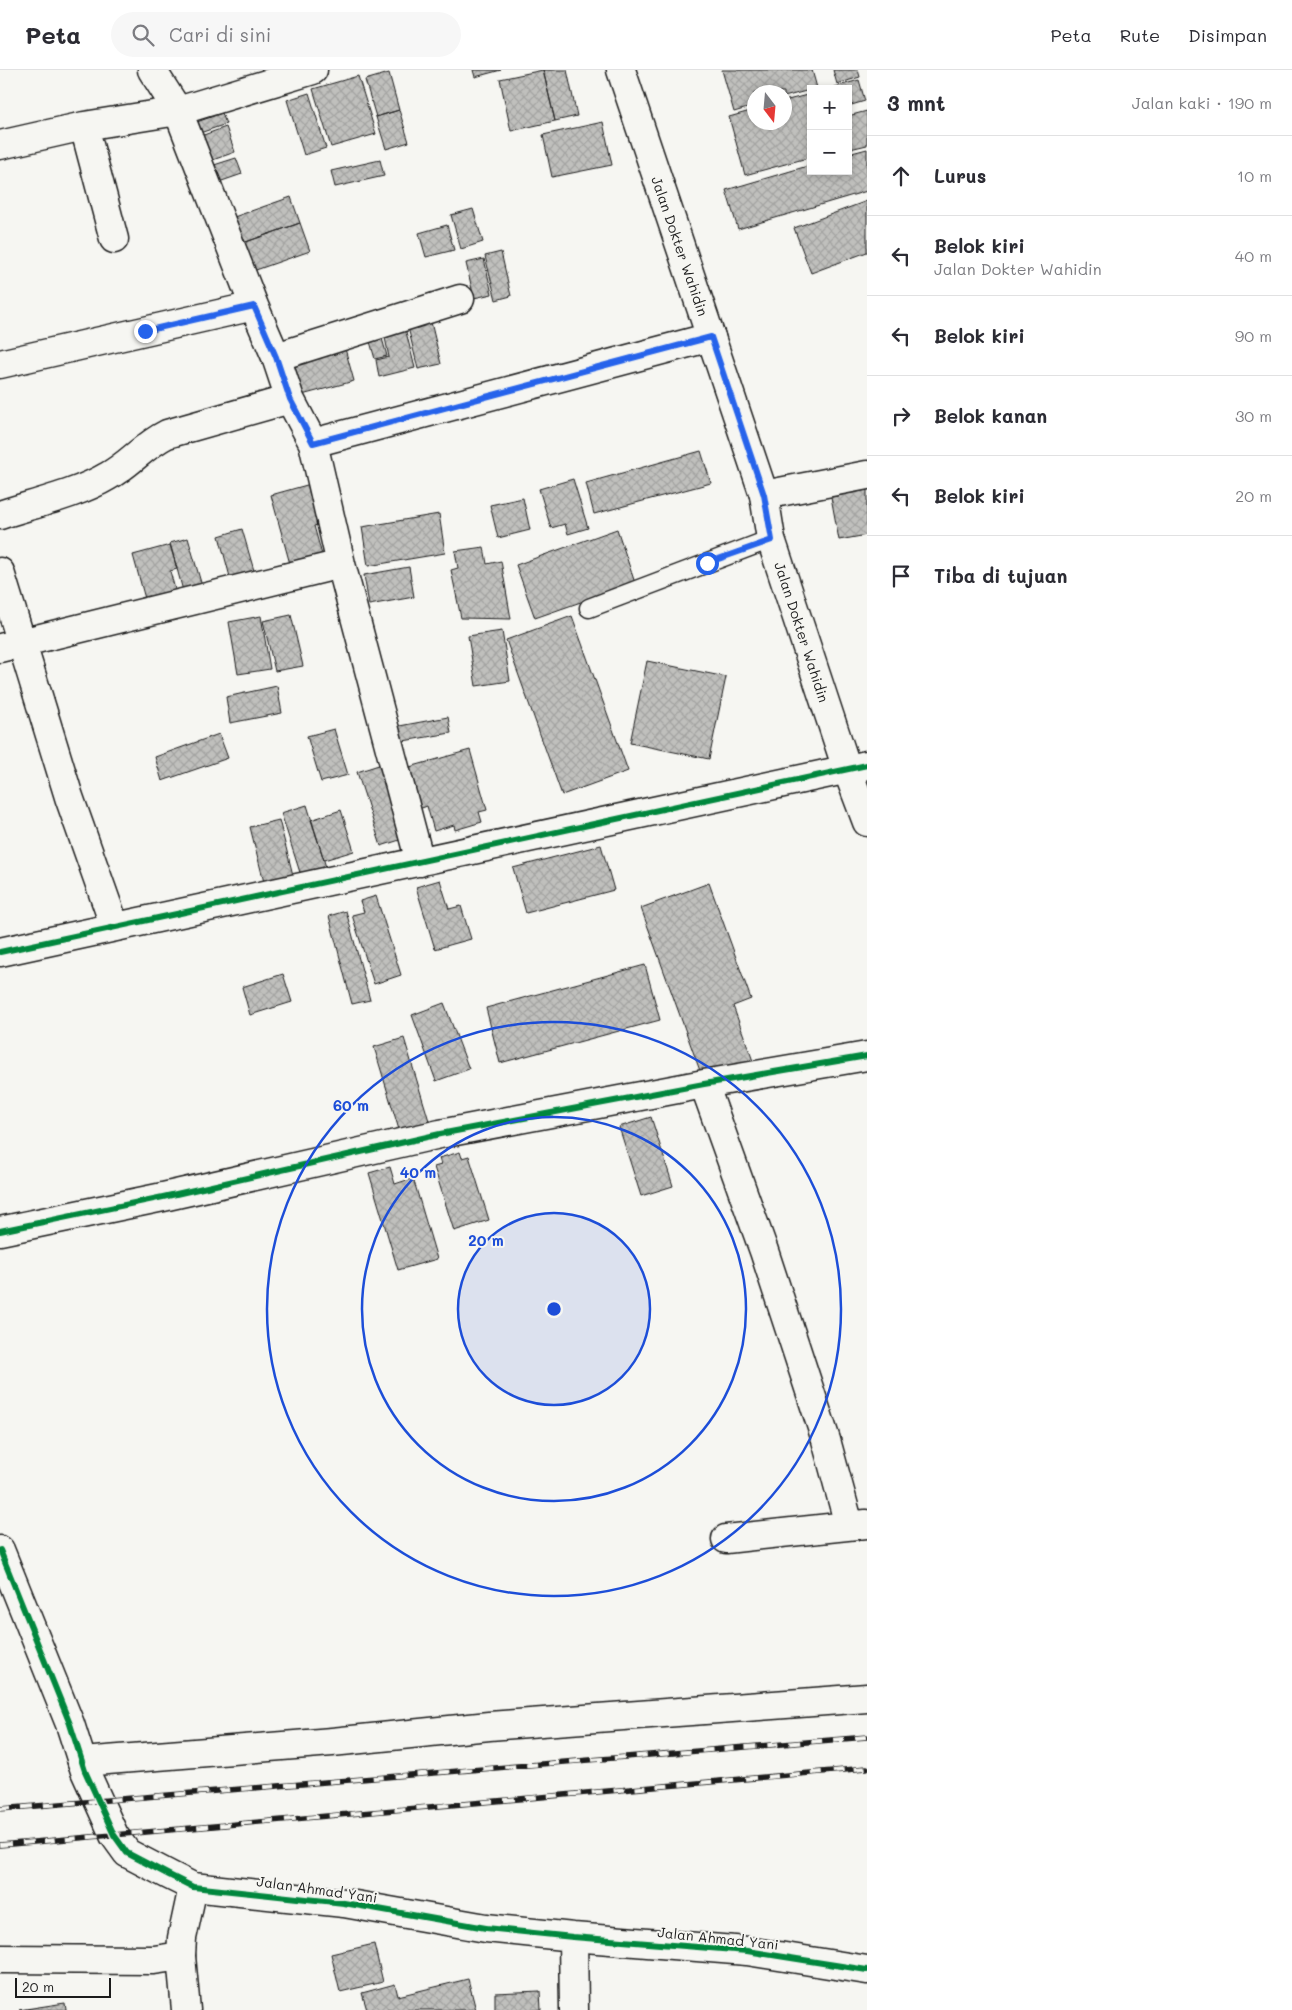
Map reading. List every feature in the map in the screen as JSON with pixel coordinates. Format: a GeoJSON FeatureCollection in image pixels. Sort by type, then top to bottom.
{"type":"FeatureCollection","features":[{"type":"Feature","properties":{"kind":"street"},"geometry":{"type":"LineString","coordinates":[[152,70],[178,111],[254,306],[276,357],[290,399],[313,443],[341,564],[420,862]]}},
{"type":"Feature","properties":{"kind":"street"},"geometry":{"type":"LineString","coordinates":[[0,145],[84,126],[178,111],[313,70]]}},
{"type":"Feature","properties":{"kind":"street","name":"Jalan Dokter Wahidin"},"geometry":{"type":"LineString","coordinates":[[621,70],[764,495],[772,540],[857,767],[867,822]]}},
{"type":"Feature","properties":{"kind":"street"},"geometry":{"type":"LineString","coordinates":[[84,126],[114,239]]}},
{"type":"Feature","properties":{"kind":"street"},"geometry":{"type":"LineString","coordinates":[[276,357],[460,299]]}},
{"type":"Feature","properties":{"kind":"street"},"geometry":{"type":"LineString","coordinates":[[0,364],[254,306]]}},
{"type":"Feature","properties":{"kind":"street"},"geometry":{"type":"LineString","coordinates":[[313,443],[711,337]]}},
{"type":"Feature","properties":{"kind":"street"},"geometry":{"type":"LineString","coordinates":[[0,515],[91,485],[113,473],[151,442],[167,434],[290,399]]}},
{"type":"Feature","properties":{"kind":"street"},"geometry":{"type":"LineString","coordinates":[[764,495],[867,475]]}},
{"type":"Feature","properties":{"kind":"street"},"geometry":{"type":"LineString","coordinates":[[10,645],[341,564]]}},
{"type":"Feature","properties":{"kind":"street"},"geometry":{"type":"LineString","coordinates":[[0,572],[10,645],[69,797],[115,927]]}},
{"type":"Feature","properties":{"kind":"street"},"geometry":{"type":"LineString","coordinates":[[0,952],[857,767]]}},
{"type":"Feature","properties":{"kind":"street"},"geometry":{"type":"LineString","coordinates":[[0,1231],[163,1197],[440,1134],[704,1084],[867,1056]]}},
{"type":"Feature","properties":{"kind":"street"},"geometry":{"type":"LineString","coordinates":[[704,1084],[764,1251],[826,1440],[858,1524],[726,1539]]}},
{"type":"Feature","properties":{"kind":"street","name":"Jalan Ahmad Yani"},"geometry":{"type":"LineString","coordinates":[[0,1550],[70,1724],[82,1762],[114,1835],[128,1853],[191,1896],[344,1903],[486,1928],[747,1951],[867,1970]]}},
{"type":"Feature","properties":{"kind":"street"},"geometry":{"type":"LineString","coordinates":[[82,1762],[322,1743],[489,1726],[867,1698]]}},
{"type":"Feature","properties":{"kind":"street"},"geometry":{"type":"LineString","coordinates":[[186,2010],[182,1947],[191,1896]]}},
{"type":"Feature","properties":{"kind":"street"},"geometry":{"type":"LineString","coordinates":[[573,1937],[574,2010]]}},
{"type":"Feature","properties":{"kind":"street"},"geometry":{"type":"LineString","coordinates":[[0,1959],[154,1960],[182,1947]]}},
{"type":"Feature","properties":{"kind":"lane"},"geometry":{"type":"LineString","coordinates":[[589,608],[772,540]]}},
{"type":"Feature","properties":{"kind":"building"},"geometry":{"type":"Polygon","coordinates":[[[473,70],[501,70],[475,77],[473,70]]]}},
{"type":"Feature","properties":{"kind":"building"},"geometry":{"type":"Polygon","coordinates":[[[543,70],[555,121],[511,131],[500,79],[543,70]]]}},
{"type":"Feature","properties":{"kind":"building"},"geometry":{"type":"Polygon","coordinates":[[[543,70],[567,70],[577,116],[555,121],[543,70]]]}},
{"type":"Feature","properties":{"kind":"building"},"geometry":{"type":"Polygon","coordinates":[[[722,70],[812,70],[816,85],[807,85],[807,91],[792,95],[792,85],[747,85],[747,108],[734,112],[722,70]]]}},
{"type":"Feature","properties":{"kind":"building"},"geometry":{"type":"Polygon","coordinates":[[[833,70],[858,70],[860,77],[837,84],[833,70]]]}},
{"type":"Feature","properties":{"kind":"building"},"geometry":{"type":"Polygon","coordinates":[[[389,73],[399,110],[376,117],[365,80],[389,73]]]}},
{"type":"Feature","properties":{"kind":"building"},"geometry":{"type":"Polygon","coordinates":[[[358,76],[376,134],[331,147],[313,89],[358,76]]]}},
{"type":"Feature","properties":{"kind":"building"},"geometry":{"type":"Polygon","coordinates":[[[859,80],[865,101],[852,105],[852,85],[842,85],[859,80]]]}},
{"type":"Feature","properties":{"kind":"building"},"geometry":{"type":"Polygon","coordinates":[[[309,93],[326,148],[304,155],[287,100],[309,93]]]}},
{"type":"Feature","properties":{"kind":"building"},"geometry":{"type":"Polygon","coordinates":[[[807,95],[807,158],[745,175],[729,117],[747,112],[747,130],[792,130],[792,99],[807,95]]]}},
{"type":"Feature","properties":{"kind":"building"},"geometry":{"type":"Polygon","coordinates":[[[399,110],[409,142],[386,149],[376,117],[399,110]]]}},
{"type":"Feature","properties":{"kind":"building"},"geometry":{"type":"Polygon","coordinates":[[[867,111],[867,145],[852,149],[852,115],[867,111]]]}},
{"type":"Feature","properties":{"kind":"building"},"geometry":{"type":"Polygon","coordinates":[[[222,113],[226,124],[197,134],[194,123],[222,113]]]}},
{"type":"Feature","properties":{"kind":"building"},"geometry":{"type":"Polygon","coordinates":[[[603,122],[612,165],[552,177],[543,135],[603,122]]]}},
{"type":"Feature","properties":{"kind":"building"},"geometry":{"type":"Polygon","coordinates":[[[226,127],[235,152],[207,162],[198,137],[226,127]]]}},
{"type":"Feature","properties":{"kind":"building"},"geometry":{"type":"Polygon","coordinates":[[[867,149],[867,191],[738,229],[726,190],[807,166],[807,175],[852,175],[852,153],[867,149]]]}},
{"type":"Feature","properties":{"kind":"building"},"geometry":{"type":"Polygon","coordinates":[[[236,158],[242,174],[216,183],[211,166],[236,158]]]}},
{"type":"Feature","properties":{"kind":"building"},"geometry":{"type":"Polygon","coordinates":[[[380,160],[384,176],[335,187],[331,171],[380,160]]]}},
{"type":"Feature","properties":{"kind":"building"},"geometry":{"type":"Polygon","coordinates":[[[291,197],[300,223],[243,243],[234,217],[291,197]]]}},
{"type":"Feature","properties":{"kind":"building"},"geometry":{"type":"Polygon","coordinates":[[[867,201],[867,252],[811,273],[794,228],[867,201]]]}},
{"type":"Feature","properties":{"kind":"building"},"geometry":{"type":"Polygon","coordinates":[[[473,209],[483,242],[461,249],[451,215],[473,209]]]}},
{"type":"Feature","properties":{"kind":"building"},"geometry":{"type":"Polygon","coordinates":[[[300,223],[310,251],[253,271],[243,243],[300,223]]]}},
{"type":"Feature","properties":{"kind":"building"},"geometry":{"type":"Polygon","coordinates":[[[447,225],[454,250],[426,257],[419,233],[447,225]]]}},
{"type":"Feature","properties":{"kind":"building"},"geometry":{"type":"Polygon","coordinates":[[[501,252],[511,296],[496,300],[485,256],[501,252]]]}},
{"type":"Feature","properties":{"kind":"building"},"geometry":{"type":"Polygon","coordinates":[[[484,259],[492,294],[474,298],[466,263],[484,259]]]}},
{"type":"Feature","properties":{"kind":"building"},"geometry":{"type":"Polygon","coordinates":[[[431,322],[441,364],[418,369],[408,327],[431,322]]]}},
{"type":"Feature","properties":{"kind":"building"},"geometry":{"type":"Polygon","coordinates":[[[405,328],[415,368],[379,377],[376,360],[389,357],[384,333],[405,328]]]}},
{"type":"Feature","properties":{"kind":"building"},"geometry":{"type":"Polygon","coordinates":[[[381,335],[387,356],[375,359],[369,338],[381,335]]]}},
{"type":"Feature","properties":{"kind":"building"},"geometry":{"type":"Polygon","coordinates":[[[344,345],[354,381],[302,395],[293,359],[344,345]]]}},
{"type":"Feature","properties":{"kind":"building"},"geometry":{"type":"Polygon","coordinates":[[[701,451],[711,483],[594,514],[586,483],[701,451]]]}},
{"type":"Feature","properties":{"kind":"building"},"geometry":{"type":"Polygon","coordinates":[[[573,479],[588,528],[568,534],[565,524],[551,528],[539,489],[573,479]]]}},
{"type":"Feature","properties":{"kind":"building"},"geometry":{"type":"Polygon","coordinates":[[[314,483],[325,523],[314,526],[322,555],[290,564],[271,495],[314,483]]]}},
{"type":"Feature","properties":{"kind":"building"},"geometry":{"type":"Polygon","coordinates":[[[867,490],[867,535],[839,540],[831,497],[867,490]]]}},
{"type":"Feature","properties":{"kind":"building"},"geometry":{"type":"Polygon","coordinates":[[[523,498],[530,530],[498,538],[490,505],[523,498]]]}},
{"type":"Feature","properties":{"kind":"building"},"geometry":{"type":"Polygon","coordinates":[[[439,514],[445,553],[368,566],[362,527],[439,514]]]}},
{"type":"Feature","properties":{"kind":"building"},"geometry":{"type":"Polygon","coordinates":[[[242,529],[257,581],[233,588],[219,536],[242,529]]]}},
{"type":"Feature","properties":{"kind":"building"},"geometry":{"type":"Polygon","coordinates":[[[617,529],[635,583],[535,618],[516,565],[617,529]]]}},
{"type":"Feature","properties":{"kind":"building"},"geometry":{"type":"Polygon","coordinates":[[[188,538],[204,593],[185,598],[170,543],[188,538]]]}},
{"type":"Feature","properties":{"kind":"building"},"geometry":{"type":"Polygon","coordinates":[[[170,545],[177,569],[170,571],[177,597],[147,606],[133,555],[170,545]]]}},
{"type":"Feature","properties":{"kind":"building"},"geometry":{"type":"Polygon","coordinates":[[[484,547],[487,564],[501,561],[511,619],[461,618],[451,570],[458,568],[455,551],[484,547]]]}},
{"type":"Feature","properties":{"kind":"building"},"geometry":{"type":"Polygon","coordinates":[[[409,567],[414,597],[369,605],[364,575],[409,567]]]}},
{"type":"Feature","properties":{"kind":"building"},"geometry":{"type":"Polygon","coordinates":[[[291,615],[303,666],[275,671],[263,621],[291,615]]]}},
{"type":"Feature","properties":{"kind":"building"},"geometry":{"type":"Polygon","coordinates":[[[261,616],[270,669],[238,674],[229,622],[261,616]]]}},
{"type":"Feature","properties":{"kind":"building"},"geometry":{"type":"Polygon","coordinates":[[[572,616],[628,771],[562,795],[506,640],[572,616]]]}},
{"type":"Feature","properties":{"kind":"building"},"geometry":{"type":"Polygon","coordinates":[[[502,631],[510,681],[476,686],[468,636],[502,631]]]}},
{"type":"Feature","properties":{"kind":"building"},"geometry":{"type":"Polygon","coordinates":[[[647,661],[726,677],[709,759],[630,743],[647,661]]]}},
{"type":"Feature","properties":{"kind":"building"},"geometry":{"type":"Polygon","coordinates":[[[277,686],[282,713],[230,723],[226,697],[277,686]]]}},
{"type":"Feature","properties":{"kind":"building"},"geometry":{"type":"Polygon","coordinates":[[[448,717],[451,733],[397,742],[394,727],[448,717]]]}},
{"type":"Feature","properties":{"kind":"building"},"geometry":{"type":"Polygon","coordinates":[[[334,729],[348,775],[321,782],[307,736],[334,729]]]}},
{"type":"Feature","properties":{"kind":"building"},"geometry":{"type":"Polygon","coordinates":[[[219,734],[228,758],[162,781],[155,757],[219,734]]]}},
{"type":"Feature","properties":{"kind":"building"},"geometry":{"type":"Polygon","coordinates":[[[470,750],[487,810],[479,812],[482,822],[455,830],[454,825],[434,831],[427,806],[419,809],[406,768],[470,750]]]}},
{"type":"Feature","properties":{"kind":"building"},"geometry":{"type":"Polygon","coordinates":[[[385,763],[409,837],[381,846],[357,772],[385,763]]]}},
{"type":"Feature","properties":{"kind":"building"},"geometry":{"type":"Polygon","coordinates":[[[307,805],[329,877],[304,885],[281,813],[307,805]]]}},
{"type":"Feature","properties":{"kind":"building"},"geometry":{"type":"Polygon","coordinates":[[[341,810],[354,851],[324,860],[311,820],[341,810]]]}},
{"type":"Feature","properties":{"kind":"building"},"geometry":{"type":"Polygon","coordinates":[[[279,820],[295,883],[266,890],[250,827],[279,820]]]}},
{"type":"Feature","properties":{"kind":"building"},"geometry":{"type":"Polygon","coordinates":[[[601,845],[614,890],[526,913],[513,868],[601,845]]]}},
{"type":"Feature","properties":{"kind":"building"},"geometry":{"type":"Polygon","coordinates":[[[440,880],[449,909],[461,906],[471,939],[435,949],[416,887],[440,880]]]}},
{"type":"Feature","properties":{"kind":"building"},"geometry":{"type":"Polygon","coordinates":[[[709,883],[751,999],[733,1006],[753,1061],[703,1079],[641,908],[709,883]]]}},
{"type":"Feature","properties":{"kind":"building"},"geometry":{"type":"Polygon","coordinates":[[[376,896],[401,975],[374,984],[352,915],[364,912],[360,901],[376,896]]]}},
{"type":"Feature","properties":{"kind":"building"},"geometry":{"type":"Polygon","coordinates":[[[346,911],[370,1000],[352,1004],[329,916],[346,911]]]}},
{"type":"Feature","properties":{"kind":"building"},"geometry":{"type":"Polygon","coordinates":[[[645,965],[660,1020],[500,1063],[486,1008],[645,965]]]}},
{"type":"Feature","properties":{"kind":"building"},"geometry":{"type":"Polygon","coordinates":[[[283,974],[292,1002],[250,1015],[242,987],[283,974]]]}},
{"type":"Feature","properties":{"kind":"building"},"geometry":{"type":"Polygon","coordinates":[[[444,1003],[469,1069],[436,1081],[412,1015],[444,1003]]]}},
{"type":"Feature","properties":{"kind":"building"},"geometry":{"type":"Polygon","coordinates":[[[404,1038],[430,1124],[400,1133],[374,1047],[404,1038]]]}},
{"type":"Feature","properties":{"kind":"building"},"geometry":{"type":"Polygon","coordinates":[[[651,1117],[673,1186],[641,1196],[619,1127],[651,1117]]]}},
{"type":"Feature","properties":{"kind":"building"},"geometry":{"type":"Polygon","coordinates":[[[460,1152],[462,1158],[469,1156],[489,1220],[454,1231],[434,1167],[441,1165],[439,1158],[460,1152]]]}},
{"type":"Feature","properties":{"kind":"building"},"geometry":{"type":"Polygon","coordinates":[[[390,1167],[395,1184],[413,1178],[437,1259],[398,1270],[369,1173],[390,1167]]]}},
{"type":"Feature","properties":{"kind":"building"},"geometry":{"type":"Polygon","coordinates":[[[374,1944],[383,1982],[340,1992],[331,1954],[374,1944]]]}},
{"type":"Feature","properties":{"kind":"building"},"geometry":{"type":"Polygon","coordinates":[[[468,1979],[476,2010],[367,2010],[362,1993],[395,1984],[398,1996],[468,1979]]]}},
{"type":"Feature","properties":{"kind":"building"},"geometry":{"type":"Polygon","coordinates":[[[540,1991],[541,2010],[495,2010],[495,1993],[540,1991]]]}},
{"type":"Feature","properties":{"kind":"building"},"geometry":{"type":"Polygon","coordinates":[[[65,2003],[66,2010],[19,2010],[65,2003]]]}},
{"type":"Feature","properties":{"kind":"railway"},"geometry":{"type":"LineString","coordinates":[[0,1809],[867,1737]]}},
{"type":"Feature","properties":{"kind":"railway"},"geometry":{"type":"LineString","coordinates":[[0,1845],[867,1768]]}},
{"type":"Feature","properties":{"kind":"cycle path"},"geometry":{"type":"LineString","coordinates":[[0,952],[867,765]]}},
{"type":"Feature","properties":{"kind":"cycle path"},"geometry":{"type":"LineString","coordinates":[[0,1231],[163,1197],[440,1134],[704,1084],[867,1056]]}},
{"type":"Feature","properties":{"kind":"cycle path"},"geometry":{"type":"LineString","coordinates":[[0,1550],[70,1724],[85,1771],[114,1835],[127,1853],[193,1887],[344,1903],[486,1928],[747,1951],[867,1970]]}},
{"type":"Feature","properties":{"kind":"route"},"geometry":{"type":"LineString","coordinates":[[145,331],[254,306],[276,357],[290,399],[313,443],[711,337],[764,495],[772,540],[707,563]]}}]}
